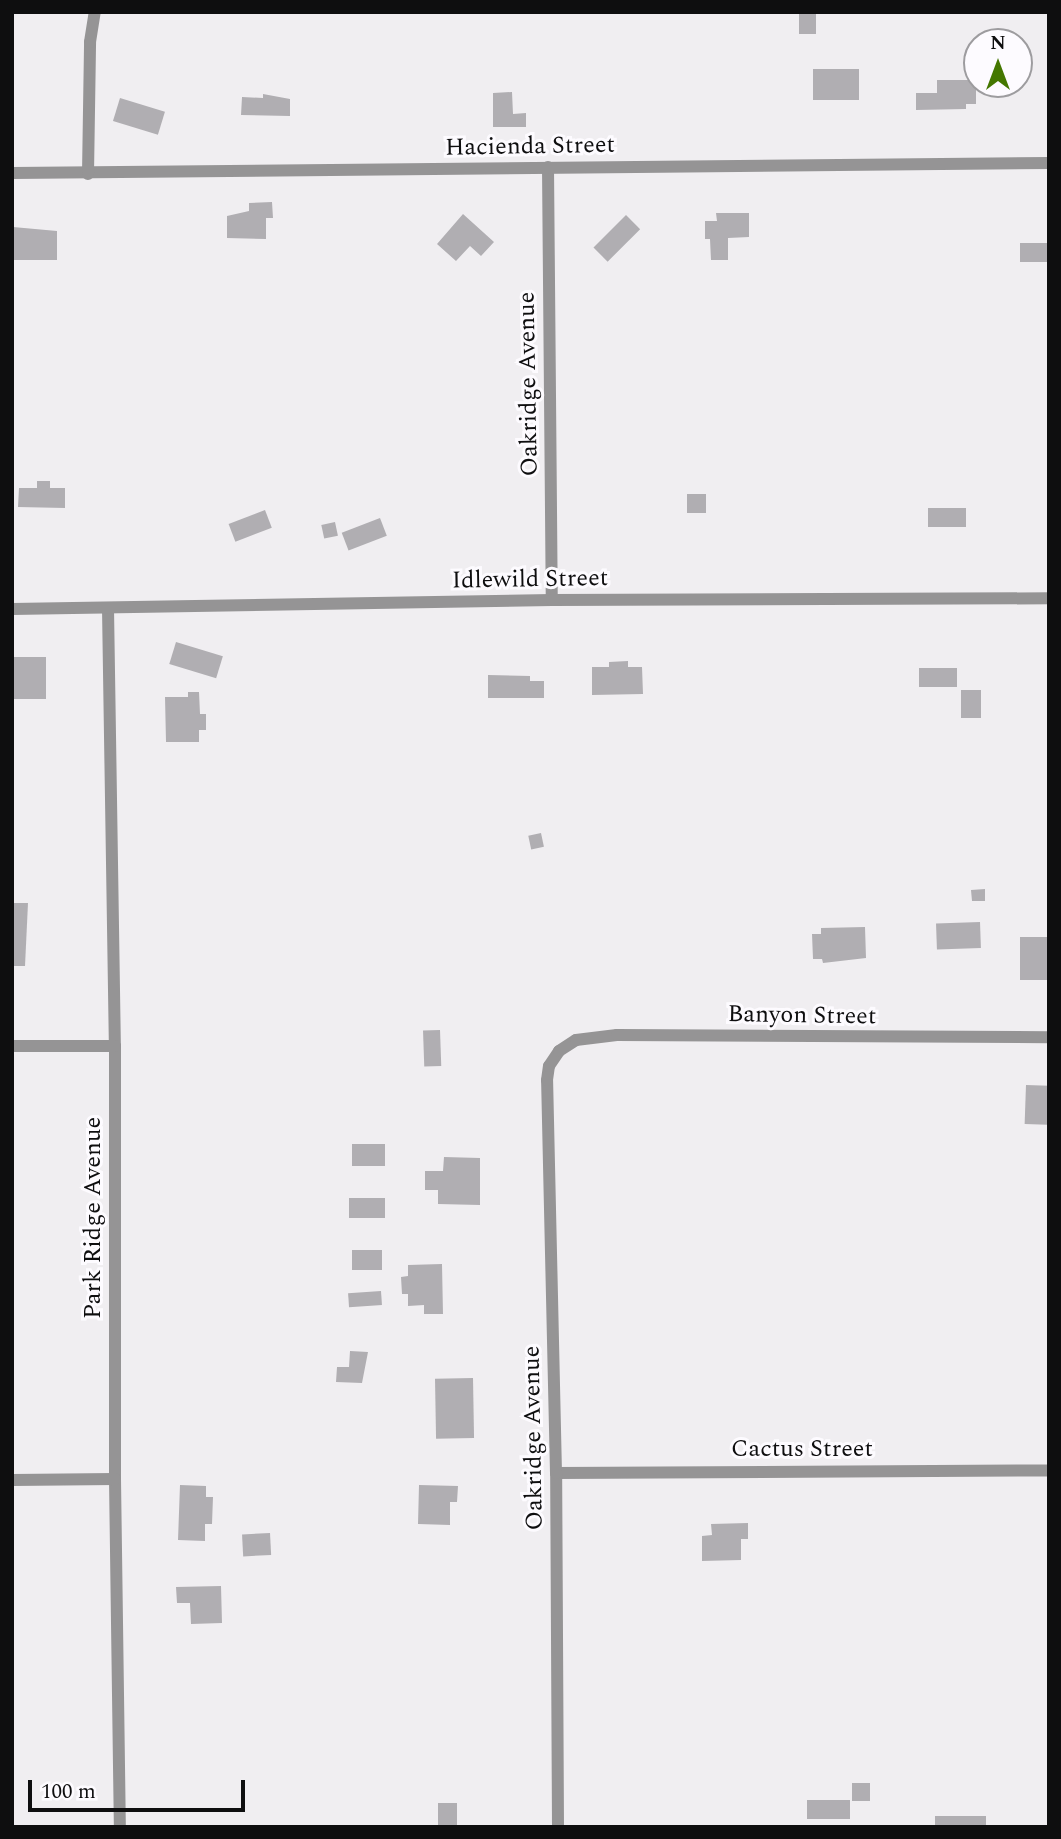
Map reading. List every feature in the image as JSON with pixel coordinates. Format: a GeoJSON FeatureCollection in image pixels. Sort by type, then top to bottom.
{"type":"FeatureCollection","features":[{"type":"Feature","properties":{"kind":"street"},"geometry":{"type":"LineString","coordinates":[[88,174],[90,43],[95,12]]}},
{"type":"Feature","properties":{"kind":"street","name":"Hacienda Street"},"geometry":{"type":"LineString","coordinates":[[12,173],[1049,163]]}},
{"type":"Feature","properties":{"kind":"street","name":"Oakridge Avenue"},"geometry":{"type":"LineString","coordinates":[[548,167],[552,600]]}},
{"type":"Feature","properties":{"kind":"street","name":"Idlewild Street"},"geometry":{"type":"LineString","coordinates":[[12,609],[552,600],[1049,598]]}},
{"type":"Feature","properties":{"kind":"street","name":"Park Ridge Avenue"},"geometry":{"type":"LineString","coordinates":[[108,608],[115,1046],[115,1479],[120,1827]]}},
{"type":"Feature","properties":{"kind":"street","name":"Banyon Street"},"geometry":{"type":"LineString","coordinates":[[559,1051],[576,1040],[618,1035],[1049,1037]]}},
{"type":"Feature","properties":{"kind":"street"},"geometry":{"type":"LineString","coordinates":[[12,1046],[115,1046]]}},
{"type":"Feature","properties":{"kind":"street","name":"Oakridge Avenue"},"geometry":{"type":"LineString","coordinates":[[558,1827],[556,1473],[547,1080],[549,1066],[559,1051]]}},
{"type":"Feature","properties":{"kind":"street","name":"Cactus Street"},"geometry":{"type":"LineString","coordinates":[[556,1473],[1049,1470]]}},
{"type":"Feature","properties":{"kind":"street"},"geometry":{"type":"LineString","coordinates":[[12,1480],[115,1479]]}},
{"type":"Feature","properties":{"kind":"building"},"geometry":{"type":"Polygon","coordinates":[[[799,12],[816,12],[816,34],[799,34],[799,12]]]}},
{"type":"Feature","properties":{"kind":"building"},"geometry":{"type":"Polygon","coordinates":[[[813,69],[859,69],[859,100],[813,100],[813,69]]]}},
{"type":"Feature","properties":{"kind":"building"},"geometry":{"type":"Polygon","coordinates":[[[937,80],[963,80],[963,98],[976,98],[976,104],[966,104],[966,109],[916,110],[916,93],[937,93],[937,80]]]}},
{"type":"Feature","properties":{"kind":"building"},"geometry":{"type":"Polygon","coordinates":[[[512,92],[513,114],[526,113],[526,127],[493,127],[493,93],[512,92]]]}},
{"type":"Feature","properties":{"kind":"building"},"geometry":{"type":"Polygon","coordinates":[[[263,94],[290,99],[290,116],[241,115],[242,97],[263,98],[263,94]]]}},
{"type":"Feature","properties":{"kind":"building"},"geometry":{"type":"Polygon","coordinates":[[[120,98],[165,112],[158,135],[113,121],[120,98]]]}},
{"type":"Feature","properties":{"kind":"building"},"geometry":{"type":"Polygon","coordinates":[[[272,202],[273,218],[266,218],[266,239],[227,238],[227,216],[249,211],[249,203],[272,202]]]}},
{"type":"Feature","properties":{"kind":"building"},"geometry":{"type":"Polygon","coordinates":[[[716,213],[749,213],[749,237],[728,238],[728,260],[711,260],[710,239],[705,239],[705,221],[717,221],[716,213]]]}},
{"type":"Feature","properties":{"kind":"building"},"geometry":{"type":"Polygon","coordinates":[[[463,214],[494,242],[481,256],[470,246],[456,261],[437,244],[463,214]]]}},
{"type":"Feature","properties":{"kind":"building"},"geometry":{"type":"Polygon","coordinates":[[[626,215],[640,229],[608,262],[593,248],[626,215]]]}},
{"type":"Feature","properties":{"kind":"building"},"geometry":{"type":"Polygon","coordinates":[[[13,227],[57,231],[57,260],[14,260],[13,227]]]}},
{"type":"Feature","properties":{"kind":"building"},"geometry":{"type":"Polygon","coordinates":[[[1020,243],[1049,243],[1049,262],[1020,262],[1020,243]]]}},
{"type":"Feature","properties":{"kind":"building"},"geometry":{"type":"Polygon","coordinates":[[[37,481],[50,481],[50,488],[65,488],[65,508],[18,507],[19,488],[37,488],[37,481]]]}},
{"type":"Feature","properties":{"kind":"building"},"geometry":{"type":"Polygon","coordinates":[[[687,494],[706,494],[706,513],[687,513],[687,494]]]}},
{"type":"Feature","properties":{"kind":"building"},"geometry":{"type":"Polygon","coordinates":[[[928,508],[966,508],[966,527],[928,527],[928,508]]]}},
{"type":"Feature","properties":{"kind":"building"},"geometry":{"type":"Polygon","coordinates":[[[265,510],[272,528],[235,542],[229,524],[265,510]]]}},
{"type":"Feature","properties":{"kind":"building"},"geometry":{"type":"Polygon","coordinates":[[[380,518],[387,536],[349,550],[342,533],[380,518]]]}},
{"type":"Feature","properties":{"kind":"building"},"geometry":{"type":"Polygon","coordinates":[[[335,522],[338,536],[324,539],[321,525],[335,522]]]}},
{"type":"Feature","properties":{"kind":"building"},"geometry":{"type":"Polygon","coordinates":[[[176,642],[223,656],[216,678],[169,664],[176,642]]]}},
{"type":"Feature","properties":{"kind":"building"},"geometry":{"type":"Polygon","coordinates":[[[12,657],[46,657],[46,699],[12,699],[12,657]]]}},
{"type":"Feature","properties":{"kind":"building"},"geometry":{"type":"Polygon","coordinates":[[[628,661],[628,667],[642,667],[643,694],[592,695],[592,667],[609,667],[609,662],[628,661]]]}},
{"type":"Feature","properties":{"kind":"building"},"geometry":{"type":"Polygon","coordinates":[[[919,668],[957,668],[957,687],[919,687],[919,668]]]}},
{"type":"Feature","properties":{"kind":"building"},"geometry":{"type":"Polygon","coordinates":[[[488,675],[530,676],[530,681],[544,681],[544,698],[488,698],[488,675]]]}},
{"type":"Feature","properties":{"kind":"building"},"geometry":{"type":"Polygon","coordinates":[[[961,690],[981,690],[981,718],[961,718],[961,690]]]}},
{"type":"Feature","properties":{"kind":"building"},"geometry":{"type":"Polygon","coordinates":[[[188,692],[199,692],[200,714],[206,714],[206,730],[199,730],[199,742],[166,742],[165,697],[188,697],[188,692]]]}},
{"type":"Feature","properties":{"kind":"building"},"geometry":{"type":"Polygon","coordinates":[[[541,833],[544,847],[531,849],[528,836],[541,833]]]}},
{"type":"Feature","properties":{"kind":"building"},"geometry":{"type":"Polygon","coordinates":[[[985,889],[985,901],[972,901],[971,890],[985,889]]]}},
{"type":"Feature","properties":{"kind":"building"},"geometry":{"type":"Polygon","coordinates":[[[12,903],[28,903],[25,966],[12,966],[12,903]]]}},
{"type":"Feature","properties":{"kind":"building"},"geometry":{"type":"Polygon","coordinates":[[[980,922],[981,948],[937,950],[936,924],[980,922]]]}},
{"type":"Feature","properties":{"kind":"building"},"geometry":{"type":"Polygon","coordinates":[[[865,927],[866,958],[823,963],[822,959],[813,959],[812,934],[821,934],[821,928],[865,927]]]}},
{"type":"Feature","properties":{"kind":"building"},"geometry":{"type":"Polygon","coordinates":[[[1020,937],[1049,937],[1049,980],[1020,980],[1020,937]]]}},
{"type":"Feature","properties":{"kind":"building"},"geometry":{"type":"Polygon","coordinates":[[[440,1030],[441,1066],[424,1067],[423,1031],[440,1030]]]}},
{"type":"Feature","properties":{"kind":"building"},"geometry":{"type":"Polygon","coordinates":[[[1026,1085],[1049,1086],[1048,1125],[1025,1124],[1026,1085]]]}},
{"type":"Feature","properties":{"kind":"building"},"geometry":{"type":"Polygon","coordinates":[[[352,1144],[385,1144],[385,1166],[352,1166],[352,1144]]]}},
{"type":"Feature","properties":{"kind":"building"},"geometry":{"type":"Polygon","coordinates":[[[444,1157],[480,1158],[480,1205],[438,1204],[438,1190],[425,1190],[425,1171],[443,1171],[444,1157]]]}},
{"type":"Feature","properties":{"kind":"building"},"geometry":{"type":"Polygon","coordinates":[[[349,1198],[385,1198],[385,1218],[349,1218],[349,1198]]]}},
{"type":"Feature","properties":{"kind":"building"},"geometry":{"type":"Polygon","coordinates":[[[352,1250],[382,1250],[382,1270],[352,1270],[352,1250]]]}},
{"type":"Feature","properties":{"kind":"building"},"geometry":{"type":"Polygon","coordinates":[[[442,1264],[443,1314],[424,1314],[424,1305],[408,1306],[408,1294],[402,1294],[401,1277],[408,1276],[408,1265],[442,1264]]]}},
{"type":"Feature","properties":{"kind":"building"},"geometry":{"type":"Polygon","coordinates":[[[381,1291],[382,1305],[349,1307],[348,1293],[381,1291]]]}},
{"type":"Feature","properties":{"kind":"building"},"geometry":{"type":"Polygon","coordinates":[[[350,1351],[368,1352],[362,1383],[336,1382],[337,1367],[349,1367],[350,1351]]]}},
{"type":"Feature","properties":{"kind":"building"},"geometry":{"type":"Polygon","coordinates":[[[473,1378],[474,1438],[436,1439],[435,1379],[473,1378]]]}},
{"type":"Feature","properties":{"kind":"building"},"geometry":{"type":"Polygon","coordinates":[[[180,1485],[206,1486],[206,1497],[213,1497],[212,1524],[205,1524],[205,1541],[178,1540],[180,1485]]]}},
{"type":"Feature","properties":{"kind":"building"},"geometry":{"type":"Polygon","coordinates":[[[419,1485],[458,1486],[457,1502],[450,1502],[450,1525],[418,1524],[419,1485]]]}},
{"type":"Feature","properties":{"kind":"building"},"geometry":{"type":"Polygon","coordinates":[[[748,1523],[748,1539],[741,1539],[741,1560],[702,1561],[702,1536],[712,1535],[711,1524],[748,1523]]]}},
{"type":"Feature","properties":{"kind":"building"},"geometry":{"type":"Polygon","coordinates":[[[270,1533],[271,1555],[243,1556],[242,1534],[270,1533]]]}},
{"type":"Feature","properties":{"kind":"building"},"geometry":{"type":"Polygon","coordinates":[[[221,1586],[222,1623],[191,1624],[190,1603],[177,1603],[176,1587],[221,1586]]]}},
{"type":"Feature","properties":{"kind":"building"},"geometry":{"type":"Polygon","coordinates":[[[852,1783],[870,1783],[870,1801],[852,1801],[852,1783]]]}},
{"type":"Feature","properties":{"kind":"building"},"geometry":{"type":"Polygon","coordinates":[[[807,1800],[850,1800],[850,1819],[807,1819],[807,1800]]]}},
{"type":"Feature","properties":{"kind":"building"},"geometry":{"type":"Polygon","coordinates":[[[438,1803],[457,1803],[457,1827],[438,1827],[438,1803]]]}},
{"type":"Feature","properties":{"kind":"building"},"geometry":{"type":"Polygon","coordinates":[[[935,1816],[986,1816],[986,1827],[935,1827],[935,1816]]]}}]}
